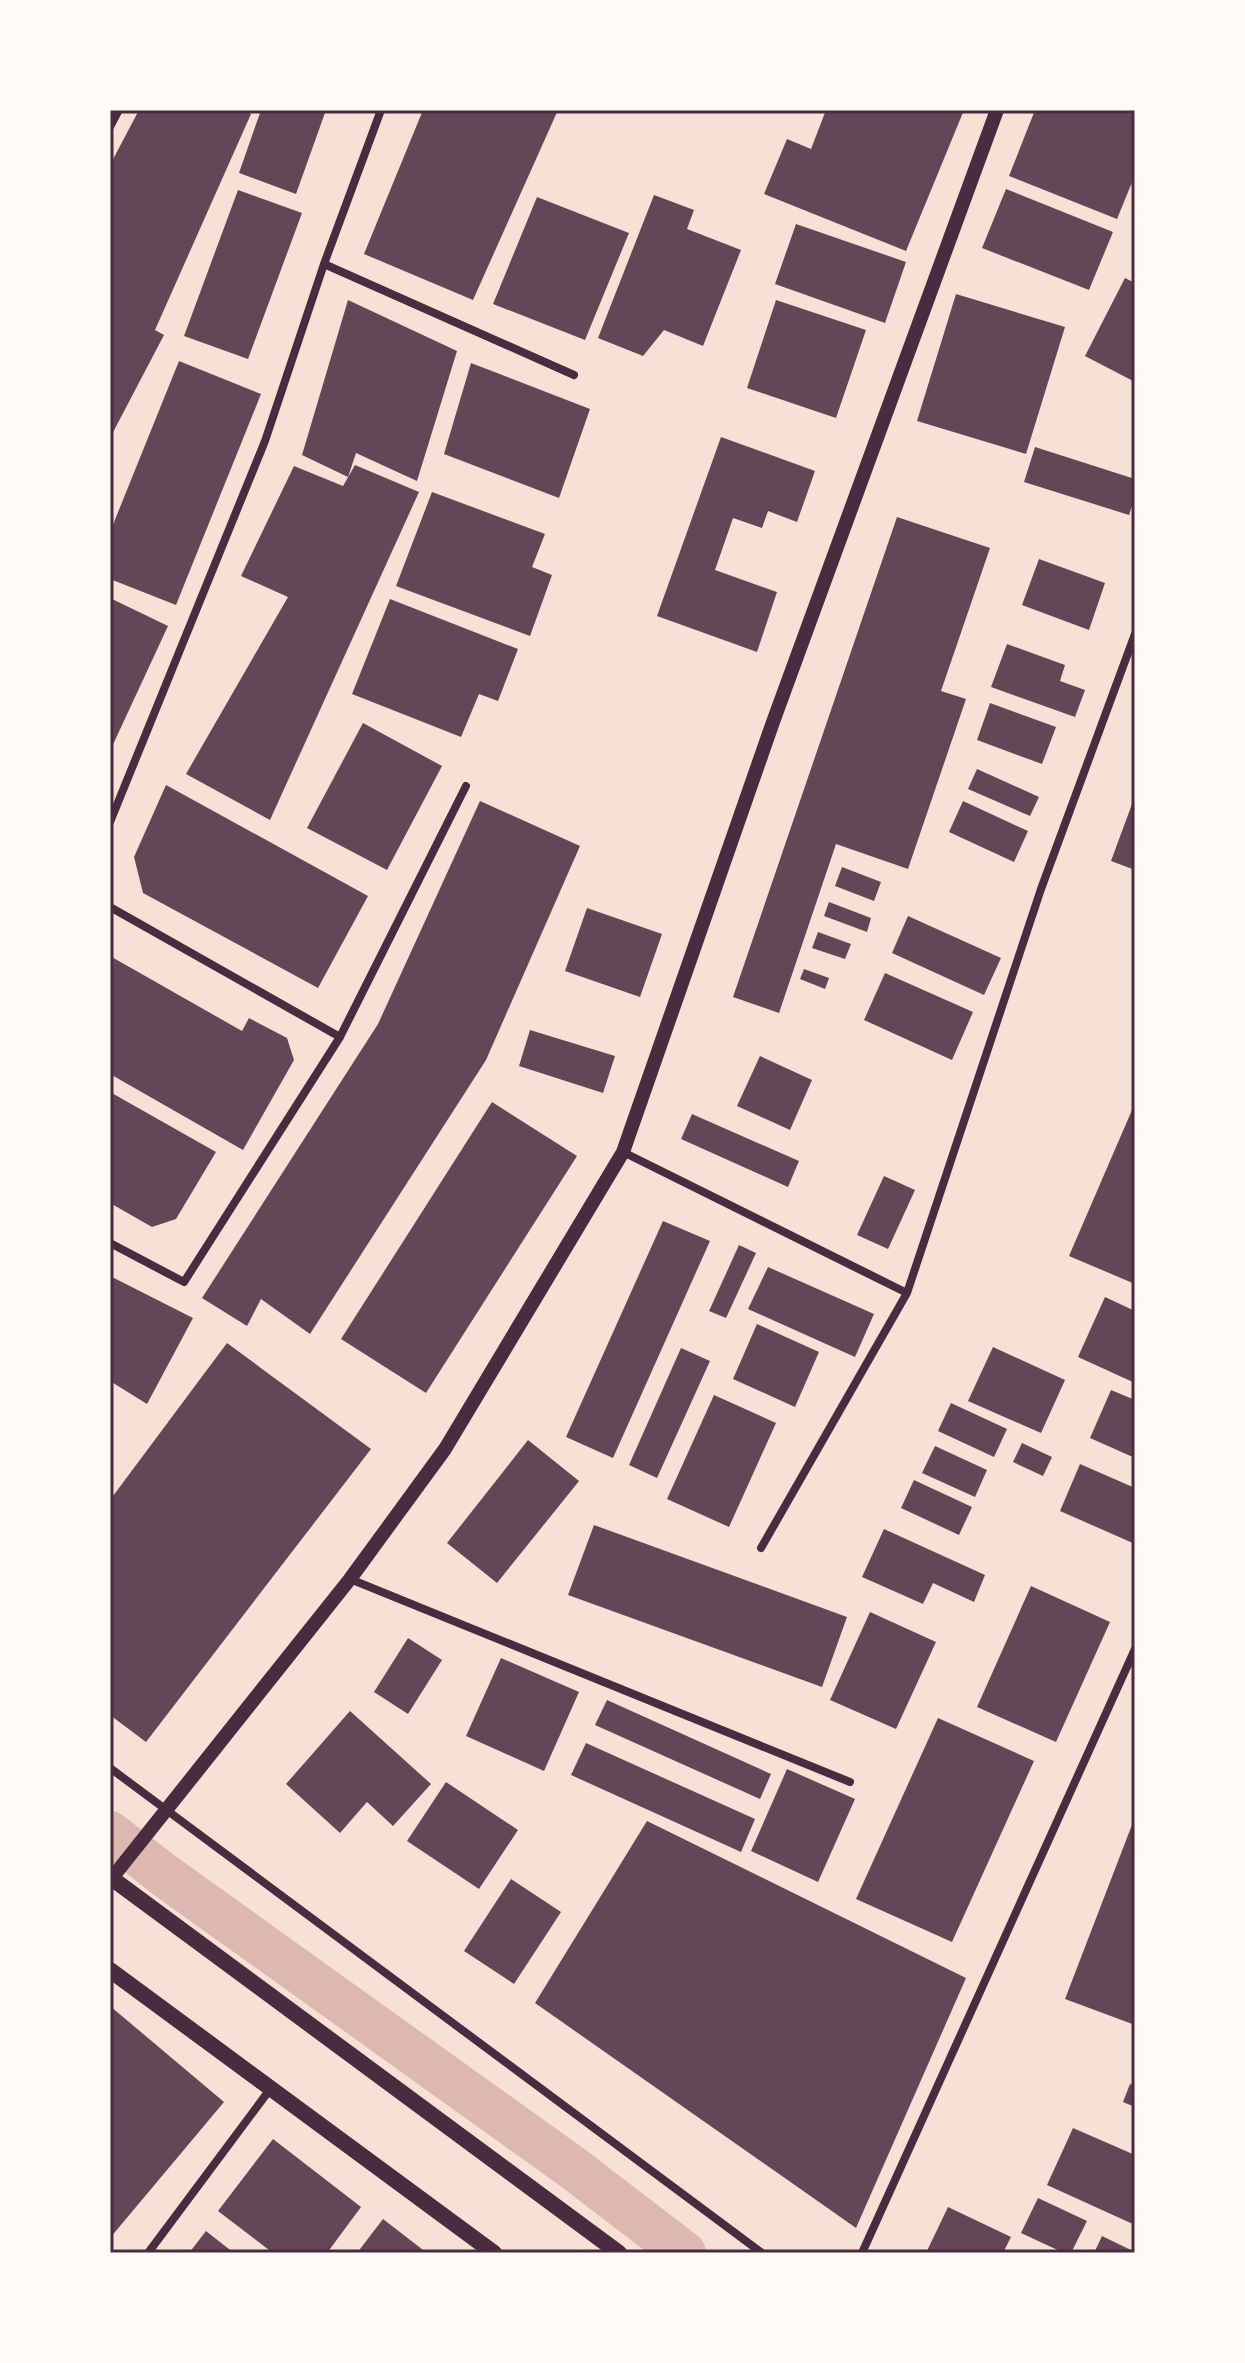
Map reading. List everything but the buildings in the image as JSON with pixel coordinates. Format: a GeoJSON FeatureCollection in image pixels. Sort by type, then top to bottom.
{"type":"FeatureCollection","features":[{"type":"Feature","properties":{"kind":"main road"},"geometry":{"type":"LineString","coordinates":[[111,1878],[619,2253]]}},
{"type":"Feature","properties":{"kind":"main road"},"geometry":{"type":"LineString","coordinates":[[110,1970],[494,2253]]}},
{"type":"Feature","properties":{"kind":"street"},"geometry":{"type":"LineString","coordinates":[[110,127],[119,110]]}},
{"type":"Feature","properties":{"kind":"street"},"geometry":{"type":"LineString","coordinates":[[110,822],[265,441],[324,264],[381,110]]}},
{"type":"Feature","properties":{"kind":"street"},"geometry":{"type":"LineString","coordinates":[[111,1878],[350,1579],[445,1449],[623,1152],[768,737],[997,110]]}},
{"type":"Feature","properties":{"kind":"street"},"geometry":{"type":"LineString","coordinates":[[324,264],[574,375]]}},
{"type":"Feature","properties":{"kind":"street"},"geometry":{"type":"LineString","coordinates":[[761,1548],[907,1293],[1041,889],[1135,634]]}},
{"type":"Feature","properties":{"kind":"street"},"geometry":{"type":"LineString","coordinates":[[110,1243],[184,1282],[340,1037],[466,786]]}},
{"type":"Feature","properties":{"kind":"street"},"geometry":{"type":"LineString","coordinates":[[110,907],[340,1037]]}},
{"type":"Feature","properties":{"kind":"street"},"geometry":{"type":"LineString","coordinates":[[623,1152],[907,1293]]}},
{"type":"Feature","properties":{"kind":"street"},"geometry":{"type":"LineString","coordinates":[[350,1579],[850,1782]]}},
{"type":"Feature","properties":{"kind":"street"},"geometry":{"type":"LineString","coordinates":[[862,2253],[1135,1649]]}},
{"type":"Feature","properties":{"kind":"street"},"geometry":{"type":"LineString","coordinates":[[110,1768],[762,2253]]}},
{"type":"Feature","properties":{"kind":"street"},"geometry":{"type":"LineString","coordinates":[[148,2253],[271,2088]]}},
{"type":"Feature","properties":{"kind":"waterway"},"geometry":{"type":"LineString","coordinates":[[110,1833],[573,2168],[684,2253]]}}]}
